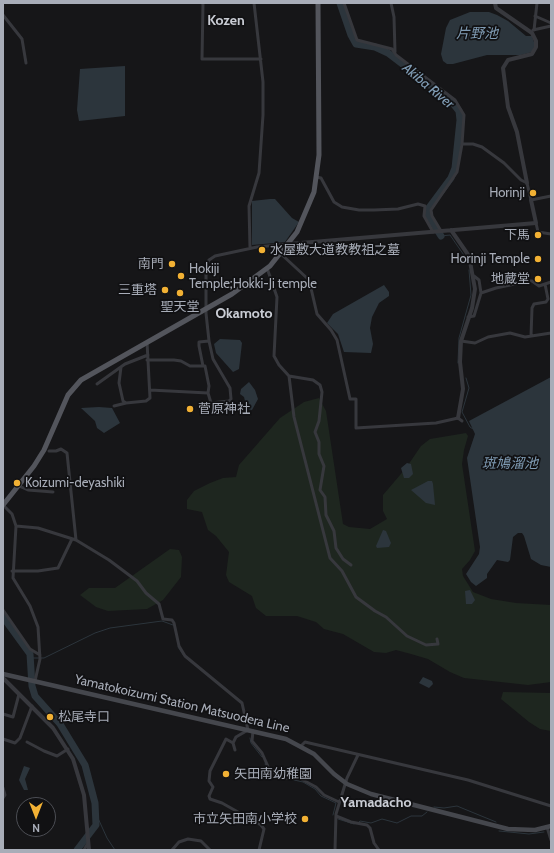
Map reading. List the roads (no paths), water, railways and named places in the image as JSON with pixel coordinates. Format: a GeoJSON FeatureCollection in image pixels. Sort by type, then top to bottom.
{"type":"FeatureCollection","features":[{"type":"Feature","properties":{"kind":"main road"},"geometry":{"type":"LineString","coordinates":[[3,505],[44,450],[68,396],[80,380],[232,294],[267,268],[289,244],[300,225],[314,192],[319,155],[318,3]]}},
{"type":"Feature","properties":{"kind":"main road","name":"Yamatokoizumi Station Matsuodera Line"},"geometry":{"type":"LineString","coordinates":[[3,674],[281,738],[301,746],[314,754],[345,783],[371,794],[502,828],[527,830],[549,826]]}},
{"type":"Feature","properties":{"kind":"street"},"geometry":{"type":"LineString","coordinates":[[202,3],[204,3],[202,58],[261,59]]}},
{"type":"Feature","properties":{"kind":"street"},"geometry":{"type":"LineString","coordinates":[[250,248],[249,206],[259,173],[264,115],[261,59],[254,3]]}},
{"type":"Feature","properties":{"kind":"street"},"geometry":{"type":"LineString","coordinates":[[344,3],[357,40],[388,48],[395,52],[458,104],[464,119],[462,144],[457,172],[431,210],[432,216],[441,231]]}},
{"type":"Feature","properties":{"kind":"street"},"geometry":{"type":"LineString","coordinates":[[391,3],[394,17],[395,52]]}},
{"type":"Feature","properties":{"kind":"street"},"geometry":{"type":"LineString","coordinates":[[495,3],[496,8],[533,31],[551,26]]}},
{"type":"Feature","properties":{"kind":"street"},"geometry":{"type":"LineString","coordinates":[[537,3],[533,31],[536,40],[534,51],[528,56],[508,60],[503,68],[508,107],[517,132],[538,232],[551,234]]}},
{"type":"Feature","properties":{"kind":"street"},"geometry":{"type":"LineString","coordinates":[[3,15],[22,39],[26,63]]}},
{"type":"Feature","properties":{"kind":"street"},"geometry":{"type":"LineString","coordinates":[[535,16],[551,23]]}},
{"type":"Feature","properties":{"kind":"street"},"geometry":{"type":"LineString","coordinates":[[462,144],[473,144],[482,147],[504,163],[523,182],[527,183]]}},
{"type":"Feature","properties":{"kind":"street"},"geometry":{"type":"LineString","coordinates":[[316,177],[321,178],[337,205],[348,208],[374,210],[398,209],[418,204],[425,206],[424,216],[433,232]]}},
{"type":"Feature","properties":{"kind":"street"},"geometry":{"type":"LineString","coordinates":[[531,200],[551,196]]}},
{"type":"Feature","properties":{"kind":"street"},"geometry":{"type":"LineString","coordinates":[[210,341],[199,342],[203,366],[205,366],[209,386],[208,393],[213,404],[229,401],[231,399],[228,383],[213,359],[206,310],[207,262],[215,256],[250,248],[536,223]]}},
{"type":"Feature","properties":{"kind":"street"},"geometry":{"type":"LineString","coordinates":[[281,254],[308,279],[317,314],[331,330],[337,340],[350,399],[356,399],[356,428],[436,423],[460,419],[463,389],[460,362],[461,341],[475,298],[474,276],[469,256],[451,230]]}},
{"type":"Feature","properties":{"kind":"street"},"geometry":{"type":"LineString","coordinates":[[267,268],[277,297],[274,356],[279,365],[289,376],[294,417],[330,558],[342,571],[356,597],[375,612],[386,617],[406,636],[426,645],[438,644],[437,639]]}},
{"type":"Feature","properties":{"kind":"street"},"geometry":{"type":"LineString","coordinates":[[468,317],[474,316],[481,293],[479,280],[474,276]]}},
{"type":"Feature","properties":{"kind":"street"},"geometry":{"type":"LineString","coordinates":[[481,293],[496,288],[529,281],[532,281],[539,286],[551,282]]}},
{"type":"Feature","properties":{"kind":"street"},"geometry":{"type":"LineString","coordinates":[[532,336],[532,308],[534,304],[546,302],[548,299],[545,284]]}},
{"type":"Feature","properties":{"kind":"street"},"geometry":{"type":"LineString","coordinates":[[461,341],[475,343],[488,337],[510,333],[525,337],[551,333]]}},
{"type":"Feature","properties":{"kind":"street"},"geometry":{"type":"LineString","coordinates":[[114,406],[147,401],[150,397],[147,342]]}},
{"type":"Feature","properties":{"kind":"street"},"geometry":{"type":"LineString","coordinates":[[97,384],[121,367],[148,355]]}},
{"type":"Feature","properties":{"kind":"street"},"geometry":{"type":"LineString","coordinates":[[147,360],[178,360],[190,366],[203,366]]}},
{"type":"Feature","properties":{"kind":"street"},"geometry":{"type":"LineString","coordinates":[[121,367],[119,384],[123,401],[126,403]]}},
{"type":"Feature","properties":{"kind":"street"},"geometry":{"type":"LineString","coordinates":[[289,376],[313,380],[321,388],[322,404],[315,432],[319,454],[324,466],[320,490],[325,497],[326,515],[334,531],[336,548],[343,559],[352,564]]}},
{"type":"Feature","properties":{"kind":"street"},"geometry":{"type":"LineString","coordinates":[[150,390],[208,393]]}},
{"type":"Feature","properties":{"kind":"street"},"geometry":{"type":"LineString","coordinates":[[48,451],[62,449],[67,453],[76,540]]}},
{"type":"Feature","properties":{"kind":"street"},"geometry":{"type":"LineString","coordinates":[[18,486],[28,490],[53,492]]}},
{"type":"Feature","properties":{"kind":"street"},"geometry":{"type":"LineString","coordinates":[[3,505],[12,514],[16,526],[12,571],[13,578],[30,606],[38,627],[40,659],[35,681]]}},
{"type":"Feature","properties":{"kind":"street"},"geometry":{"type":"LineString","coordinates":[[16,526],[38,528],[76,540],[134,579],[159,604],[163,618],[172,620],[174,623],[179,646],[185,656],[242,703],[251,731],[252,742],[262,753],[270,771],[290,779],[301,779],[316,787],[324,795],[339,802]]}},
{"type":"Feature","properties":{"kind":"street"},"geometry":{"type":"LineString","coordinates":[[12,571],[38,571],[58,568],[72,539]]}},
{"type":"Feature","properties":{"kind":"street"},"geometry":{"type":"LineString","coordinates":[[3,610],[30,649],[40,655]]}},
{"type":"Feature","properties":{"kind":"street"},"geometry":{"type":"LineString","coordinates":[[3,678],[53,728],[68,749],[76,765],[82,786],[89,850]]}},
{"type":"Feature","properties":{"kind":"street"},"geometry":{"type":"LineString","coordinates":[[3,714],[13,717],[19,694]]}},
{"type":"Feature","properties":{"kind":"street"},"geometry":{"type":"LineString","coordinates":[[3,739],[15,742],[20,738],[32,706]]}},
{"type":"Feature","properties":{"kind":"street"},"geometry":{"type":"LineString","coordinates":[[235,750],[233,743],[236,737],[251,731]]}},
{"type":"Feature","properties":{"kind":"street"},"geometry":{"type":"LineString","coordinates":[[233,743],[226,739],[210,771],[209,781],[213,787],[209,796],[210,799],[222,803],[243,814],[255,823],[260,824],[264,829],[259,850]]}},
{"type":"Feature","properties":{"kind":"street"},"geometry":{"type":"LineString","coordinates":[[27,742],[44,752],[57,756],[68,749]]}},
{"type":"Feature","properties":{"kind":"street"},"geometry":{"type":"LineString","coordinates":[[301,746],[305,742],[468,780],[551,806]]}},
{"type":"Feature","properties":{"kind":"street"},"geometry":{"type":"LineString","coordinates":[[335,850],[336,816],[339,802],[345,783],[358,755]]}},
{"type":"Feature","properties":{"kind":"street"},"geometry":{"type":"LineString","coordinates":[[3,788],[5,795],[3,798]]}},
{"type":"Feature","properties":{"kind":"street"},"geometry":{"type":"LineString","coordinates":[[336,816],[351,822],[369,826],[373,841],[379,850]]}},
{"type":"Feature","properties":{"kind":"street"},"geometry":{"type":"LineString","coordinates":[[549,826],[551,840]]}},
{"type":"Feature","properties":{"kind":"street"},"geometry":{"type":"LineString","coordinates":[[172,850],[179,842],[191,839],[204,843],[210,850]]}},
{"type":"Feature","properties":{"kind":"street"},"geometry":{"type":"LineString","coordinates":[[84,850],[88,842]]}},
{"type":"Feature","properties":{"kind":"water","name":"片野池"},"geometry":{"type":"Polygon","coordinates":[[[470,12],[489,12],[497,15],[508,21],[526,36],[532,36],[535,45],[532,52],[521,55],[487,55],[453,64],[447,64],[443,61],[441,54],[446,28],[450,20],[470,12]]]}},
{"type":"Feature","properties":{"kind":"water"},"geometry":{"type":"Polygon","coordinates":[[[125,66],[125,116],[79,121],[77,110],[80,69],[125,66]]]}},
{"type":"Feature","properties":{"kind":"water"},"geometry":{"type":"Polygon","coordinates":[[[275,199],[292,218],[299,222],[285,242],[252,245],[252,201],[275,199]]]}},
{"type":"Feature","properties":{"kind":"water"},"geometry":{"type":"Polygon","coordinates":[[[384,285],[389,292],[389,296],[379,303],[372,317],[370,328],[373,344],[371,353],[344,352],[338,334],[327,323],[333,314],[384,285]]]}},
{"type":"Feature","properties":{"kind":"water"},"geometry":{"type":"Polygon","coordinates":[[[220,339],[240,340],[242,343],[239,369],[233,372],[216,353],[214,344],[220,339]]]}},
{"type":"Feature","properties":{"kind":"water","name":"斑鳩溜池"},"geometry":{"type":"Polygon","coordinates":[[[551,377],[551,567],[541,565],[531,559],[524,536],[522,533],[518,533],[513,537],[510,560],[508,562],[497,560],[487,574],[487,578],[476,586],[471,582],[466,574],[479,554],[480,547],[467,458],[475,434],[469,421],[551,377]]]}},
{"type":"Feature","properties":{"kind":"water"},"geometry":{"type":"Polygon","coordinates":[[[249,382],[255,390],[258,399],[252,410],[247,409],[244,397],[240,394],[241,389],[249,382]]]}},
{"type":"Feature","properties":{"kind":"water"},"geometry":{"type":"Polygon","coordinates":[[[81,408],[112,408],[120,423],[104,433],[97,428],[95,421],[81,408]]]}},
{"type":"Feature","properties":{"kind":"water"},"geometry":{"type":"Polygon","coordinates":[[[407,463],[411,464],[413,474],[409,478],[404,478],[401,468],[407,463]]]}},
{"type":"Feature","properties":{"kind":"water"},"geometry":{"type":"Polygon","coordinates":[[[428,481],[432,481],[433,484],[435,505],[426,503],[411,490],[428,481]]]}},
{"type":"Feature","properties":{"kind":"water"},"geometry":{"type":"Polygon","coordinates":[[[383,530],[386,531],[391,543],[389,547],[377,548],[376,546],[383,530]]]}},
{"type":"Feature","properties":{"kind":"water"},"geometry":{"type":"Polygon","coordinates":[[[470,590],[475,600],[472,604],[466,604],[465,591],[470,590]]]}},
{"type":"Feature","properties":{"kind":"water"},"geometry":{"type":"Polygon","coordinates":[[[423,677],[432,681],[433,684],[429,688],[419,683],[423,677]]]}},
{"type":"Feature","properties":{"kind":"water"},"geometry":{"type":"Polygon","coordinates":[[[24,766],[30,768],[25,779],[28,790],[24,790],[19,780],[24,766]]]}},
{"type":"Feature","properties":{"kind":"waterway","name":"Akiba River"},"geometry":{"type":"LineString","coordinates":[[340,3],[351,35],[356,44],[375,47],[388,53],[452,102],[459,111],[460,120],[455,168],[451,178],[428,209],[428,215],[441,236]]}},
{"type":"Feature","properties":{"kind":"waterway","name":"Akiba River"},"geometry":{"type":"LineString","coordinates":[[441,236],[450,235],[468,261]]}},
{"type":"Feature","properties":{"kind":"waterway","name":"Akiba River"},"geometry":{"type":"LineString","coordinates":[[458,363],[459,338],[471,295],[469,270]]}},
{"type":"Feature","properties":{"kind":"waterway","name":"Akiba River"},"geometry":{"type":"LineString","coordinates":[[466,378],[469,388],[462,412],[470,427],[473,429]]}},
{"type":"Feature","properties":{"kind":"waterway"},"geometry":{"type":"LineString","coordinates":[[3,617],[30,654],[32,686],[35,696],[60,724],[85,765],[95,803],[96,825],[77,850]]}},
{"type":"Feature","properties":{"kind":"waterway"},"geometry":{"type":"LineString","coordinates":[[31,658],[44,658],[95,633],[110,628],[162,621],[173,625]]}},
{"type":"Feature","properties":{"kind":"waterway"},"geometry":{"type":"LineString","coordinates":[[178,647],[184,656]]}},
{"type":"Feature","properties":{"kind":"waterway"},"geometry":{"type":"LineString","coordinates":[[250,738],[251,743],[262,757]]}},
{"type":"Feature","properties":{"kind":"waterway"},"geometry":{"type":"LineString","coordinates":[[265,764],[269,771]]}},
{"type":"Feature","properties":{"kind":"waterway"},"geometry":{"type":"LineString","coordinates":[[285,778],[303,782],[315,789],[321,796],[336,803],[333,815]]}},
{"type":"Feature","properties":{"kind":"waterway"},"geometry":{"type":"LineString","coordinates":[[434,807],[444,808],[457,806],[496,822]]}},
{"type":"Feature","properties":{"kind":"waterway"},"geometry":{"type":"LineString","coordinates":[[358,823],[360,821],[371,823],[382,819],[397,823],[411,816],[422,816],[427,812]]}},
{"type":"Feature","properties":{"kind":"waterway"},"geometry":{"type":"LineString","coordinates":[[97,816],[107,838],[115,850]]}},
{"type":"Feature","properties":{"kind":"waterway"},"geometry":{"type":"LineString","coordinates":[[338,819],[354,824]]}},
{"type":"Feature","properties":{"kind":"waterway"},"geometry":{"type":"LineString","coordinates":[[499,831],[529,834],[544,832]]}},
{"type":"Feature","properties":{"kind":"place","name":"Horinji"},"geometry":{"type":"Point","coordinates":[533,193]}},
{"type":"Feature","properties":{"kind":"place","name":"下馬"},"geometry":{"type":"Point","coordinates":[538,235]}},
{"type":"Feature","properties":{"kind":"place","name":"水屋敷大道教教祖之墓"},"geometry":{"type":"Point","coordinates":[262,250]}},
{"type":"Feature","properties":{"kind":"place","name":"Horinji Temple"},"geometry":{"type":"Point","coordinates":[538,259]}},
{"type":"Feature","properties":{"kind":"place","name":"南門"},"geometry":{"type":"Point","coordinates":[172,264]}},
{"type":"Feature","properties":{"kind":"place","name":"Hokiji Temple;Hokki-Ji temple"},"geometry":{"type":"Point","coordinates":[181,276]}},
{"type":"Feature","properties":{"kind":"place","name":"地蔵堂"},"geometry":{"type":"Point","coordinates":[538,279]}},
{"type":"Feature","properties":{"kind":"place","name":"三重塔"},"geometry":{"type":"Point","coordinates":[165,290]}},
{"type":"Feature","properties":{"kind":"place","name":"聖天堂"},"geometry":{"type":"Point","coordinates":[180,293]}},
{"type":"Feature","properties":{"kind":"place","name":"菅原神社"},"geometry":{"type":"Point","coordinates":[190,409]}},
{"type":"Feature","properties":{"kind":"place","name":"Koizumi-deyashiki"},"geometry":{"type":"Point","coordinates":[17,483]}},
{"type":"Feature","properties":{"kind":"place","name":"松尾寺口"},"geometry":{"type":"Point","coordinates":[50,717]}},
{"type":"Feature","properties":{"kind":"place","name":"矢田南幼稚園"},"geometry":{"type":"Point","coordinates":[226,774]}},
{"type":"Feature","properties":{"kind":"place","name":"市立矢田南小学校"},"geometry":{"type":"Point","coordinates":[305,819]}},
{"type":"Feature","properties":{"kind":"district","name":"Kozen"},"geometry":{"type":"Point","coordinates":[226,21]}},
{"type":"Feature","properties":{"kind":"district","name":"Okamoto"},"geometry":{"type":"Point","coordinates":[244,314]}},
{"type":"Feature","properties":{"kind":"district","name":"Yamadacho"},"geometry":{"type":"Point","coordinates":[376,803]}}]}
